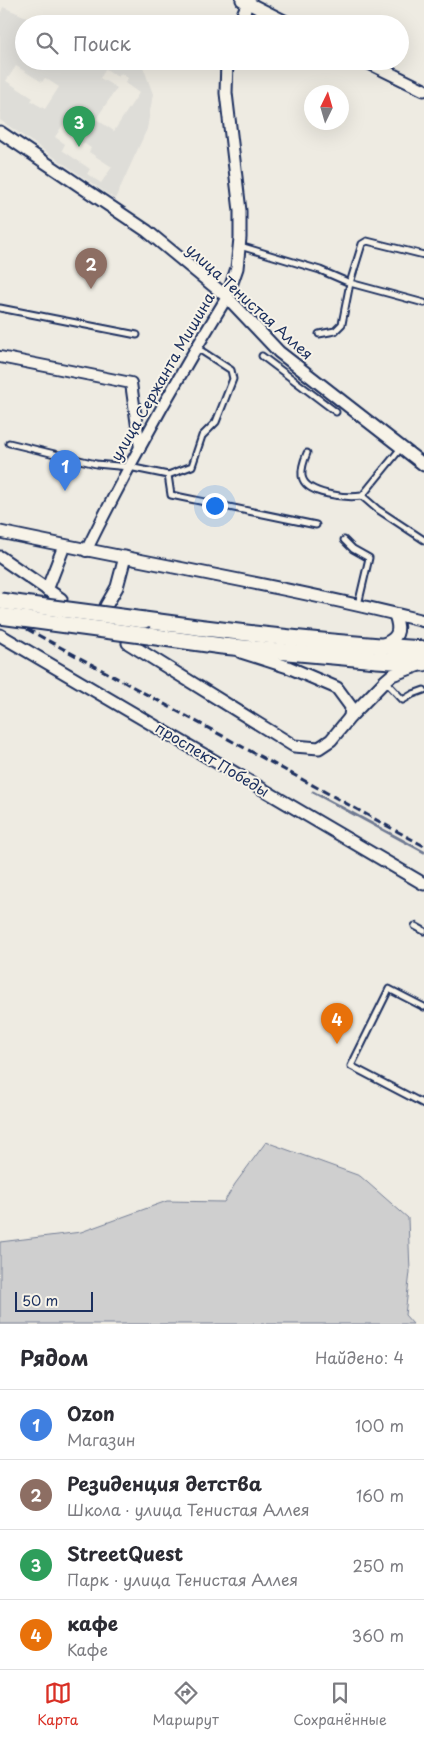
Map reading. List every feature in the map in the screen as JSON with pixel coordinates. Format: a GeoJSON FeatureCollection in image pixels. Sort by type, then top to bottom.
{"type":"FeatureCollection","features":[{"type":"Feature","properties":{"kind":"main road"},"geometry":{"type":"LineString","coordinates":[[0,601],[224,631],[424,649]]}},
{"type":"Feature","properties":{"kind":"main road"},"geometry":{"type":"LineString","coordinates":[[0,616],[222,646],[424,663]]}},
{"type":"Feature","properties":{"kind":"street"},"geometry":{"type":"LineString","coordinates":[[241,15],[246,1],[273,15]]}},
{"type":"Feature","properties":{"kind":"street","name":"улица Сержанта Мишина"},"geometry":{"type":"LineString","coordinates":[[86,551],[117,488],[196,347],[227,297],[236,268],[240,211],[226,93],[227,70]]}},
{"type":"Feature","properties":{"kind":"street"},"geometry":{"type":"LineString","coordinates":[[383,70],[424,90]]}},
{"type":"Feature","properties":{"kind":"street","name":"улица Тенистая Аллея"},"geometry":{"type":"LineString","coordinates":[[0,132],[147,231],[227,297],[279,352],[424,465]]}},
{"type":"Feature","properties":{"kind":"street"},"geometry":{"type":"LineString","coordinates":[[0,356],[131,383],[140,448]]}},
{"type":"Feature","properties":{"kind":"street"},"geometry":{"type":"LineString","coordinates":[[0,532],[424,621]]}},
{"type":"Feature","properties":{"kind":"street"},"geometry":{"type":"LineString","coordinates":[[47,590],[64,546]]}},
{"type":"Feature","properties":{"kind":"street"},"geometry":{"type":"LineString","coordinates":[[0,557],[61,599]]}},
{"type":"Feature","properties":{"kind":"street"},"geometry":{"type":"LineString","coordinates":[[106,606],[117,587],[125,557]]}},
{"type":"Feature","properties":{"kind":"street"},"geometry":{"type":"LineString","coordinates":[[378,646],[391,642],[397,635],[398,623],[395,615]]}},
{"type":"Feature","properties":{"kind":"street","name":"проспект Победы"},"geometry":{"type":"LineString","coordinates":[[0,635],[424,884]]}},
{"type":"Feature","properties":{"kind":"street"},"geometry":{"type":"LineString","coordinates":[[128,643],[294,746],[318,748],[331,740],[384,681],[424,663]]}},
{"type":"Feature","properties":{"kind":"street"},"geometry":{"type":"LineString","coordinates":[[222,646],[288,667],[337,688],[351,707],[350,717]]}},
{"type":"Feature","properties":{"kind":"lane"},"geometry":{"type":"LineString","coordinates":[[319,334],[335,331],[342,324],[350,283],[362,244],[367,241],[424,255]]}},
{"type":"Feature","properties":{"kind":"lane"},"geometry":{"type":"LineString","coordinates":[[239,246],[320,270],[350,283],[424,303]]}},
{"type":"Feature","properties":{"kind":"lane"},"geometry":{"type":"LineString","coordinates":[[0,308],[137,336]]}},
{"type":"Feature","properties":{"kind":"lane"},"geometry":{"type":"LineString","coordinates":[[9,443],[96,464],[130,467],[168,475],[192,466],[202,436],[216,422],[233,379],[231,370],[196,347]]}},
{"type":"Feature","properties":{"kind":"lane"},"geometry":{"type":"LineString","coordinates":[[271,363],[279,352]]}},
{"type":"Feature","properties":{"kind":"lane"},"geometry":{"type":"LineString","coordinates":[[262,356],[336,412]]}},
{"type":"Feature","properties":{"kind":"lane"},"geometry":{"type":"LineString","coordinates":[[307,453],[302,477],[306,484],[317,491],[353,497],[362,496],[401,448]]}},
{"type":"Feature","properties":{"kind":"lane"},"geometry":{"type":"LineString","coordinates":[[168,475],[171,495],[316,525]]}},
{"type":"Feature","properties":{"kind":"lane"},"geometry":{"type":"LineString","coordinates":[[362,496],[377,509],[424,540]]}},
{"type":"Feature","properties":{"kind":"lane"},"geometry":{"type":"LineString","coordinates":[[344,540],[352,549],[369,558],[358,606]]}},
{"type":"Feature","properties":{"kind":"lane"},"geometry":{"type":"LineString","coordinates":[[384,681],[403,700],[424,690]]}},
{"type":"Feature","properties":{"kind":"lane"},"geometry":{"type":"LineString","coordinates":[[415,926],[424,931]]}},
{"type":"Feature","properties":{"kind":"lane"},"geometry":{"type":"LineString","coordinates":[[424,1007],[389,989],[351,1066],[424,1104]]}},
{"type":"Feature","properties":{"kind":"shaded area"},"geometry":{"type":"Polygon","coordinates":[[[3,7],[22,15],[15,15],[15,68],[6,81],[33,98],[31,101],[45,109],[59,87],[45,78],[42,82],[22,70],[105,70],[100,78],[117,88],[96,119],[114,131],[139,93],[125,83],[128,78],[121,73],[118,77],[108,70],[144,70],[153,94],[147,129],[115,199],[0,120],[0,16],[3,7]],[[66,120],[55,137],[65,144],[62,150],[90,169],[87,174],[101,183],[112,167],[89,152],[91,148],[74,137],[79,129],[66,120]]]}},
{"type":"Feature","properties":{"kind":"shaded area"},"geometry":{"type":"Polygon","coordinates":[[[266,1142],[360,1176],[408,1218],[410,1272],[405,1315],[413,1324],[0,1324],[0,1242],[81,1232],[167,1201],[224,1202],[266,1142]]]}},
{"type":"Feature","properties":{"kind":"waterway"},"geometry":{"type":"LineString","coordinates":[[313,792],[424,852]]}},
{"type":"Feature","properties":{"kind":"railway"},"geometry":{"type":"LineString","coordinates":[[27,629],[424,846]]}},
{"type":"Feature","properties":{"kind":"place","name":"StreetQuest"},"geometry":{"type":"Point","coordinates":[79,147]}},
{"type":"Feature","properties":{"kind":"place","name":"Резиденция детства"},"geometry":{"type":"Point","coordinates":[91,289]}},
{"type":"Feature","properties":{"kind":"place","name":"Ozon"},"geometry":{"type":"Point","coordinates":[65,491]}},
{"type":"Feature","properties":{"kind":"place","name":"кафе"},"geometry":{"type":"Point","coordinates":[337,1044]}}]}
